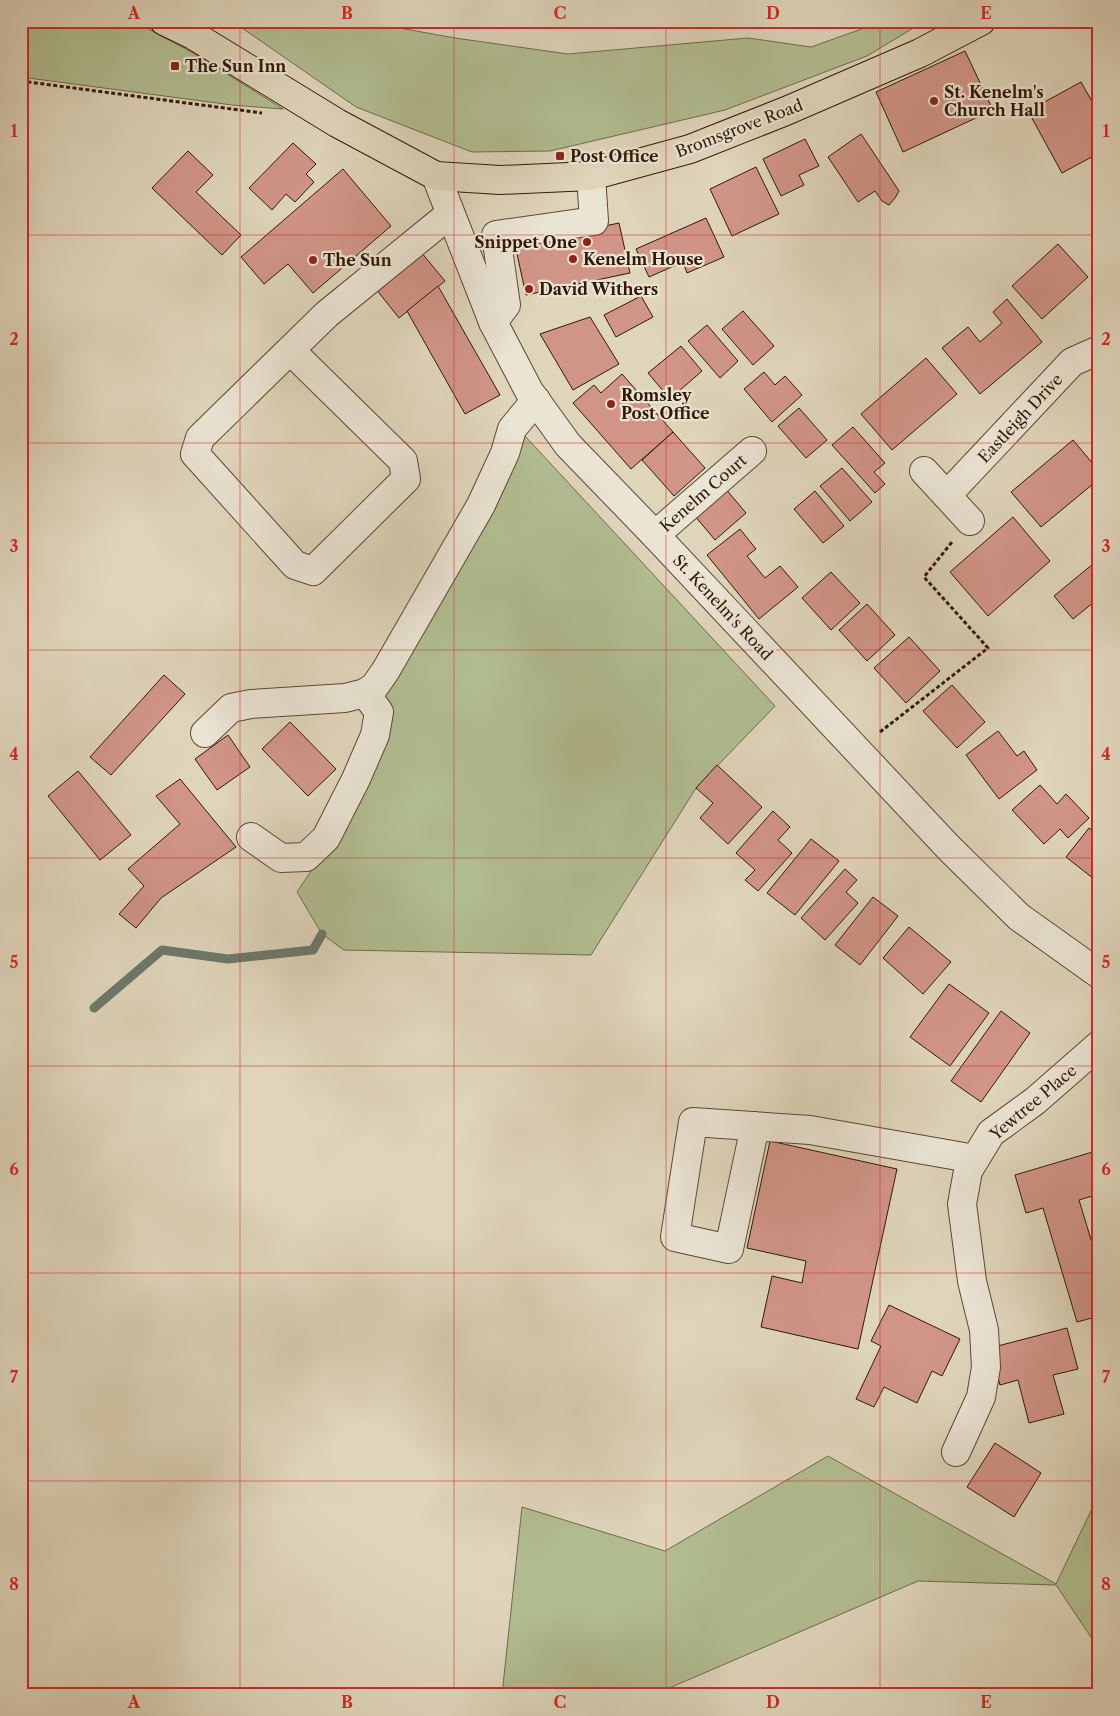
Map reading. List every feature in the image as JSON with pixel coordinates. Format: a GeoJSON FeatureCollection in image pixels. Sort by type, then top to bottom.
{"type":"FeatureCollection","features":[{"type":"Feature","properties":{"kind":"main road","name":"Bromsgrove Road"},"geometry":{"type":"LineString","coordinates":[[164,21],[193,35],[337,123],[436,176],[500,180],[591,176],[690,149],[920,54],[981,21]]}},
{"type":"Feature","properties":{"kind":"street","name":"St. Kenelm's Road"},"geometry":{"type":"LineString","coordinates":[[436,176],[493,322],[529,392],[568,446],[858,749],[949,848],[1019,917],[1099,974]]}},
{"type":"Feature","properties":{"kind":"street"},"geometry":{"type":"LineString","coordinates":[[493,322],[506,305],[496,235],[594,221],[591,176]]}},
{"type":"Feature","properties":{"kind":"street"},"geometry":{"type":"LineString","coordinates":[[290,350],[403,461],[406,479],[313,571],[295,565],[195,454],[200,438],[290,350],[327,314],[450,214]]}},
{"type":"Feature","properties":{"kind":"street","name":"Eastleigh Drive"},"geometry":{"type":"LineString","coordinates":[[947,495],[1072,362],[1099,350]]}},
{"type":"Feature","properties":{"kind":"street"},"geometry":{"type":"LineString","coordinates":[[205,733],[231,708],[251,704],[345,698],[365,693],[375,686],[481,505],[504,453],[512,429],[536,400]]}},
{"type":"Feature","properties":{"kind":"street","name":"Kenelm Court"},"geometry":{"type":"LineString","coordinates":[[655,535],[752,452]]}},
{"type":"Feature","properties":{"kind":"street"},"geometry":{"type":"LineString","coordinates":[[924,471],[970,520]]}},
{"type":"Feature","properties":{"kind":"street"},"geometry":{"type":"LineString","coordinates":[[251,837],[281,858],[306,856],[326,838],[356,779],[375,735],[379,712],[365,693]]}},
{"type":"Feature","properties":{"kind":"street","name":"Yewtree Place"},"geometry":{"type":"LineString","coordinates":[[956,1452],[981,1397],[986,1367],[984,1330],[972,1281],[962,1204],[968,1171],[991,1133],[1035,1101],[1099,1045]]}},
{"type":"Feature","properties":{"kind":"street"},"geometry":{"type":"LineString","coordinates":[[755,1126],[729,1249],[674,1237],[693,1122],[755,1126],[810,1130],[976,1159]]}},
{"type":"Feature","properties":{"kind":"path"},"geometry":{"type":"LineString","coordinates":[[21,81],[270,114]]}},
{"type":"Feature","properties":{"kind":"path"},"geometry":{"type":"LineString","coordinates":[[858,749],[988,648],[924,577],[970,520]]}},
{"type":"Feature","properties":{"kind":"green space"},"geometry":{"type":"Polygon","coordinates":[[[21,21],[134,21],[195,54],[283,109],[232,105],[21,77],[21,21]]]}},
{"type":"Feature","properties":{"kind":"green space"},"geometry":{"type":"Polygon","coordinates":[[[232,21],[361,21],[455,38],[568,54],[748,38],[811,47],[884,21],[925,21],[867,56],[725,110],[550,151],[472,152],[356,107],[232,21]]]}},
{"type":"Feature","properties":{"kind":"green space"},"geometry":{"type":"Polygon","coordinates":[[[525,436],[775,706],[696,788],[591,955],[344,950],[322,934],[297,892],[337,832],[367,708],[525,436]]]}},
{"type":"Feature","properties":{"kind":"green space"},"geometry":{"type":"Polygon","coordinates":[[[828,1456],[1056,1584],[1099,1494],[1099,1649],[1056,1585],[918,1581],[653,1695],[502,1695],[522,1507],[665,1551],[828,1456]]]}},
{"type":"Feature","properties":{"kind":"building","name":"St. Kenelm's Church Hall"},"geometry":{"type":"Polygon","coordinates":[[[965,51],[993,110],[903,152],[876,92],[965,51]]]}},
{"type":"Feature","properties":{"kind":"building"},"geometry":{"type":"Polygon","coordinates":[[[1099,59],[1099,78],[1091,63],[1099,59]]]}},
{"type":"Feature","properties":{"kind":"building"},"geometry":{"type":"Polygon","coordinates":[[[1081,82],[1099,114],[1099,153],[1062,173],[1028,111],[1081,82]]]}},
{"type":"Feature","properties":{"kind":"building"},"geometry":{"type":"Polygon","coordinates":[[[861,134],[899,191],[889,205],[882,201],[875,191],[858,202],[828,157],[861,134]]]}},
{"type":"Feature","properties":{"kind":"building"},"geometry":{"type":"Polygon","coordinates":[[[805,139],[819,166],[799,175],[804,185],[781,196],[763,159],[805,139]]]}},
{"type":"Feature","properties":{"kind":"building"},"geometry":{"type":"Polygon","coordinates":[[[293,143],[316,164],[306,174],[314,182],[295,202],[286,194],[272,210],[249,188],[293,143]]]}},
{"type":"Feature","properties":{"kind":"building"},"geometry":{"type":"Polygon","coordinates":[[[188,151],[213,175],[196,192],[241,235],[222,255],[152,188],[188,151]]]}},
{"type":"Feature","properties":{"kind":"building"},"geometry":{"type":"Polygon","coordinates":[[[756,167],[779,214],[732,236],[710,189],[756,167]]]}},
{"type":"Feature","properties":{"kind":"building"},"geometry":{"type":"Polygon","coordinates":[[[343,169],[391,226],[313,293],[288,264],[264,284],[241,257],[343,169]]]}},
{"type":"Feature","properties":{"kind":"building"},"geometry":{"type":"Polygon","coordinates":[[[706,218],[724,257],[687,273],[683,262],[649,277],[636,249],[706,218]]]}},
{"type":"Feature","properties":{"kind":"building","name":"Kenelm House"},"geometry":{"type":"Polygon","coordinates":[[[619,223],[630,273],[526,295],[515,245],[619,223]]]}},
{"type":"Feature","properties":{"kind":"building"},"geometry":{"type":"Polygon","coordinates":[[[1058,244],[1088,277],[1042,319],[1012,286],[1058,244]]]}},
{"type":"Feature","properties":{"kind":"building"},"geometry":{"type":"Polygon","coordinates":[[[421,252],[445,281],[399,318],[376,289],[421,252]]]}},
{"type":"Feature","properties":{"kind":"building"},"geometry":{"type":"Polygon","coordinates":[[[438,286],[500,395],[465,414],[407,311],[438,286]]]}},
{"type":"Feature","properties":{"kind":"building"},"geometry":{"type":"Polygon","coordinates":[[[641,296],[653,317],[616,337],[604,315],[641,296]]]}},
{"type":"Feature","properties":{"kind":"building"},"geometry":{"type":"Polygon","coordinates":[[[1007,299],[1042,342],[980,394],[942,348],[968,327],[980,342],[1002,323],[993,312],[1007,299]]]}},
{"type":"Feature","properties":{"kind":"building"},"geometry":{"type":"Polygon","coordinates":[[[743,311],[774,346],[753,365],[722,329],[743,311]]]}},
{"type":"Feature","properties":{"kind":"building"},"geometry":{"type":"Polygon","coordinates":[[[590,317],[619,364],[573,390],[540,334],[590,317]]]}},
{"type":"Feature","properties":{"kind":"building"},"geometry":{"type":"Polygon","coordinates":[[[707,325],[738,361],[720,378],[688,341],[707,325]]]}},
{"type":"Feature","properties":{"kind":"building"},"geometry":{"type":"Polygon","coordinates":[[[681,346],[702,371],[670,399],[648,373],[681,346]]]}},
{"type":"Feature","properties":{"kind":"building"},"geometry":{"type":"Polygon","coordinates":[[[926,358],[957,394],[892,450],[861,414],[926,358]]]}},
{"type":"Feature","properties":{"kind":"building"},"geometry":{"type":"Polygon","coordinates":[[[764,372],[775,385],[785,376],[802,395],[772,422],[744,389],[764,372]]]}},
{"type":"Feature","properties":{"kind":"building"},"geometry":{"type":"Polygon","coordinates":[[[622,374],[673,432],[631,469],[573,403],[594,385],[601,393],[622,374]]]}},
{"type":"Feature","properties":{"kind":"building"},"geometry":{"type":"Polygon","coordinates":[[[799,408],[827,440],[806,458],[778,426],[799,408]]]}},
{"type":"Feature","properties":{"kind":"building"},"geometry":{"type":"Polygon","coordinates":[[[853,427],[885,463],[874,472],[885,484],[875,493],[832,445],[853,427]]]}},
{"type":"Feature","properties":{"kind":"building"},"geometry":{"type":"Polygon","coordinates":[[[673,432],[705,468],[674,496],[642,460],[673,432]]]}},
{"type":"Feature","properties":{"kind":"building"},"geometry":{"type":"Polygon","coordinates":[[[1073,440],[1099,471],[1099,479],[1041,527],[1011,492],[1073,440]]]}},
{"type":"Feature","properties":{"kind":"building"},"geometry":{"type":"Polygon","coordinates":[[[842,468],[872,502],[850,521],[820,486],[842,468]]]}},
{"type":"Feature","properties":{"kind":"building"},"geometry":{"type":"Polygon","coordinates":[[[725,488],[746,513],[715,540],[694,515],[725,488]]]}},
{"type":"Feature","properties":{"kind":"building"},"geometry":{"type":"Polygon","coordinates":[[[815,491],[844,526],[823,543],[794,509],[815,491]]]}},
{"type":"Feature","properties":{"kind":"building"},"geometry":{"type":"Polygon","coordinates":[[[1013,517],[1050,561],[988,616],[950,572],[1013,517]]]}},
{"type":"Feature","properties":{"kind":"building"},"geometry":{"type":"Polygon","coordinates":[[[740,529],[756,549],[747,556],[765,578],[780,566],[798,587],[759,619],[707,555],[740,529]]]}},
{"type":"Feature","properties":{"kind":"building"},"geometry":{"type":"Polygon","coordinates":[[[1099,559],[1099,598],[1073,619],[1054,596],[1099,559]]]}},
{"type":"Feature","properties":{"kind":"building"},"geometry":{"type":"Polygon","coordinates":[[[831,572],[860,603],[831,630],[802,598],[831,572]]]}},
{"type":"Feature","properties":{"kind":"building"},"geometry":{"type":"Polygon","coordinates":[[[867,604],[895,635],[867,661],[839,630],[867,604]]]}},
{"type":"Feature","properties":{"kind":"building"},"geometry":{"type":"Polygon","coordinates":[[[909,637],[940,671],[906,703],[874,668],[909,637]]]}},
{"type":"Feature","properties":{"kind":"building"},"geometry":{"type":"Polygon","coordinates":[[[164,675],[185,694],[111,775],[90,757],[164,675]]]}},
{"type":"Feature","properties":{"kind":"building"},"geometry":{"type":"Polygon","coordinates":[[[952,685],[985,722],[957,748],[923,711],[952,685]]]}},
{"type":"Feature","properties":{"kind":"building"},"geometry":{"type":"Polygon","coordinates":[[[290,722],[336,769],[308,796],[262,749],[290,722]]]}},
{"type":"Feature","properties":{"kind":"building"},"geometry":{"type":"Polygon","coordinates":[[[998,731],[1017,756],[1024,751],[1037,770],[999,799],[966,755],[998,731]]]}},
{"type":"Feature","properties":{"kind":"building"},"geometry":{"type":"Polygon","coordinates":[[[228,735],[250,767],[217,790],[195,759],[228,735]]]}},
{"type":"Feature","properties":{"kind":"building"},"geometry":{"type":"Polygon","coordinates":[[[717,765],[762,807],[728,844],[700,818],[713,803],[696,788],[717,765]]]}},
{"type":"Feature","properties":{"kind":"building"},"geometry":{"type":"Polygon","coordinates":[[[78,771],[131,835],[100,860],[48,796],[78,771]]]}},
{"type":"Feature","properties":{"kind":"building"},"geometry":{"type":"Polygon","coordinates":[[[180,779],[236,847],[161,898],[136,928],[119,914],[144,886],[128,869],[180,824],[156,796],[180,779]]]}},
{"type":"Feature","properties":{"kind":"building"},"geometry":{"type":"Polygon","coordinates":[[[1040,785],[1057,804],[1066,794],[1089,818],[1068,838],[1060,829],[1044,844],[1012,810],[1040,785]]]}},
{"type":"Feature","properties":{"kind":"building"},"geometry":{"type":"Polygon","coordinates":[[[773,811],[790,827],[778,840],[792,853],[758,891],[745,880],[755,870],[736,853],[773,811]]]}},
{"type":"Feature","properties":{"kind":"building"},"geometry":{"type":"Polygon","coordinates":[[[1089,828],[1099,836],[1099,883],[1066,857],[1089,828]]]}},
{"type":"Feature","properties":{"kind":"building"},"geometry":{"type":"Polygon","coordinates":[[[811,839],[839,861],[795,915],[767,893],[811,839]]]}},
{"type":"Feature","properties":{"kind":"building"},"geometry":{"type":"Polygon","coordinates":[[[845,869],[857,880],[846,892],[858,903],[825,940],[801,918],[845,869]]]}},
{"type":"Feature","properties":{"kind":"building"},"geometry":{"type":"Polygon","coordinates":[[[873,897],[898,916],[860,965],[835,945],[873,897]]]}},
{"type":"Feature","properties":{"kind":"building"},"geometry":{"type":"Polygon","coordinates":[[[909,927],[951,962],[923,994],[883,958],[909,927]]]}},
{"type":"Feature","properties":{"kind":"building"},"geometry":{"type":"Polygon","coordinates":[[[949,984],[989,1013],[950,1066],[910,1037],[949,984]]]}},
{"type":"Feature","properties":{"kind":"building"},"geometry":{"type":"Polygon","coordinates":[[[1001,1011],[1030,1033],[981,1102],[951,1081],[1001,1011]]]}},
{"type":"Feature","properties":{"kind":"building"},"geometry":{"type":"Polygon","coordinates":[[[770,1141],[897,1169],[858,1349],[761,1327],[772,1276],[802,1283],[806,1261],[747,1248],[770,1141]]]}},
{"type":"Feature","properties":{"kind":"building"},"geometry":{"type":"Polygon","coordinates":[[[1096,1151],[1099,1161],[1099,1194],[1079,1200],[1099,1266],[1099,1316],[1077,1322],[1043,1208],[1026,1213],[1015,1175],[1096,1151]]]}},
{"type":"Feature","properties":{"kind":"building"},"geometry":{"type":"Polygon","coordinates":[[[889,1305],[960,1339],[942,1376],[932,1371],[917,1403],[884,1387],[874,1407],[856,1399],[881,1346],[871,1341],[889,1305]]]}},
{"type":"Feature","properties":{"kind":"building"},"geometry":{"type":"Polygon","coordinates":[[[1067,1328],[1078,1369],[1053,1375],[1064,1414],[1029,1423],[1018,1380],[1000,1385],[990,1348],[1067,1328]]]}},
{"type":"Feature","properties":{"kind":"building"},"geometry":{"type":"Polygon","coordinates":[[[995,1443],[1041,1473],[1014,1517],[967,1487],[995,1443]]]}},
{"type":"Feature","properties":{"kind":"waterway"},"geometry":{"type":"LineString","coordinates":[[94,1008],[162,950],[228,959],[313,950],[322,934]]}},
{"type":"Feature","properties":{"kind":"place","name":"The Sun Inn"},"geometry":{"type":"Point","coordinates":[175,66]}},
{"type":"Feature","properties":{"kind":"place","name":"St. Kenelm's Church Hall"},"geometry":{"type":"Point","coordinates":[934,101]}},
{"type":"Feature","properties":{"kind":"place","name":"Post Office"},"geometry":{"type":"Point","coordinates":[560,156]}},
{"type":"Feature","properties":{"kind":"place","name":"Snippet One"},"geometry":{"type":"Point","coordinates":[587,242]}},
{"type":"Feature","properties":{"kind":"place","name":"Kenelm House"},"geometry":{"type":"Point","coordinates":[573,259]}},
{"type":"Feature","properties":{"kind":"place","name":"The Sun"},"geometry":{"type":"Point","coordinates":[313,260]}},
{"type":"Feature","properties":{"kind":"place","name":"David Withers"},"geometry":{"type":"Point","coordinates":[529,289]}},
{"type":"Feature","properties":{"kind":"place","name":"Romsley Post Office"},"geometry":{"type":"Point","coordinates":[611,404]}}]}
